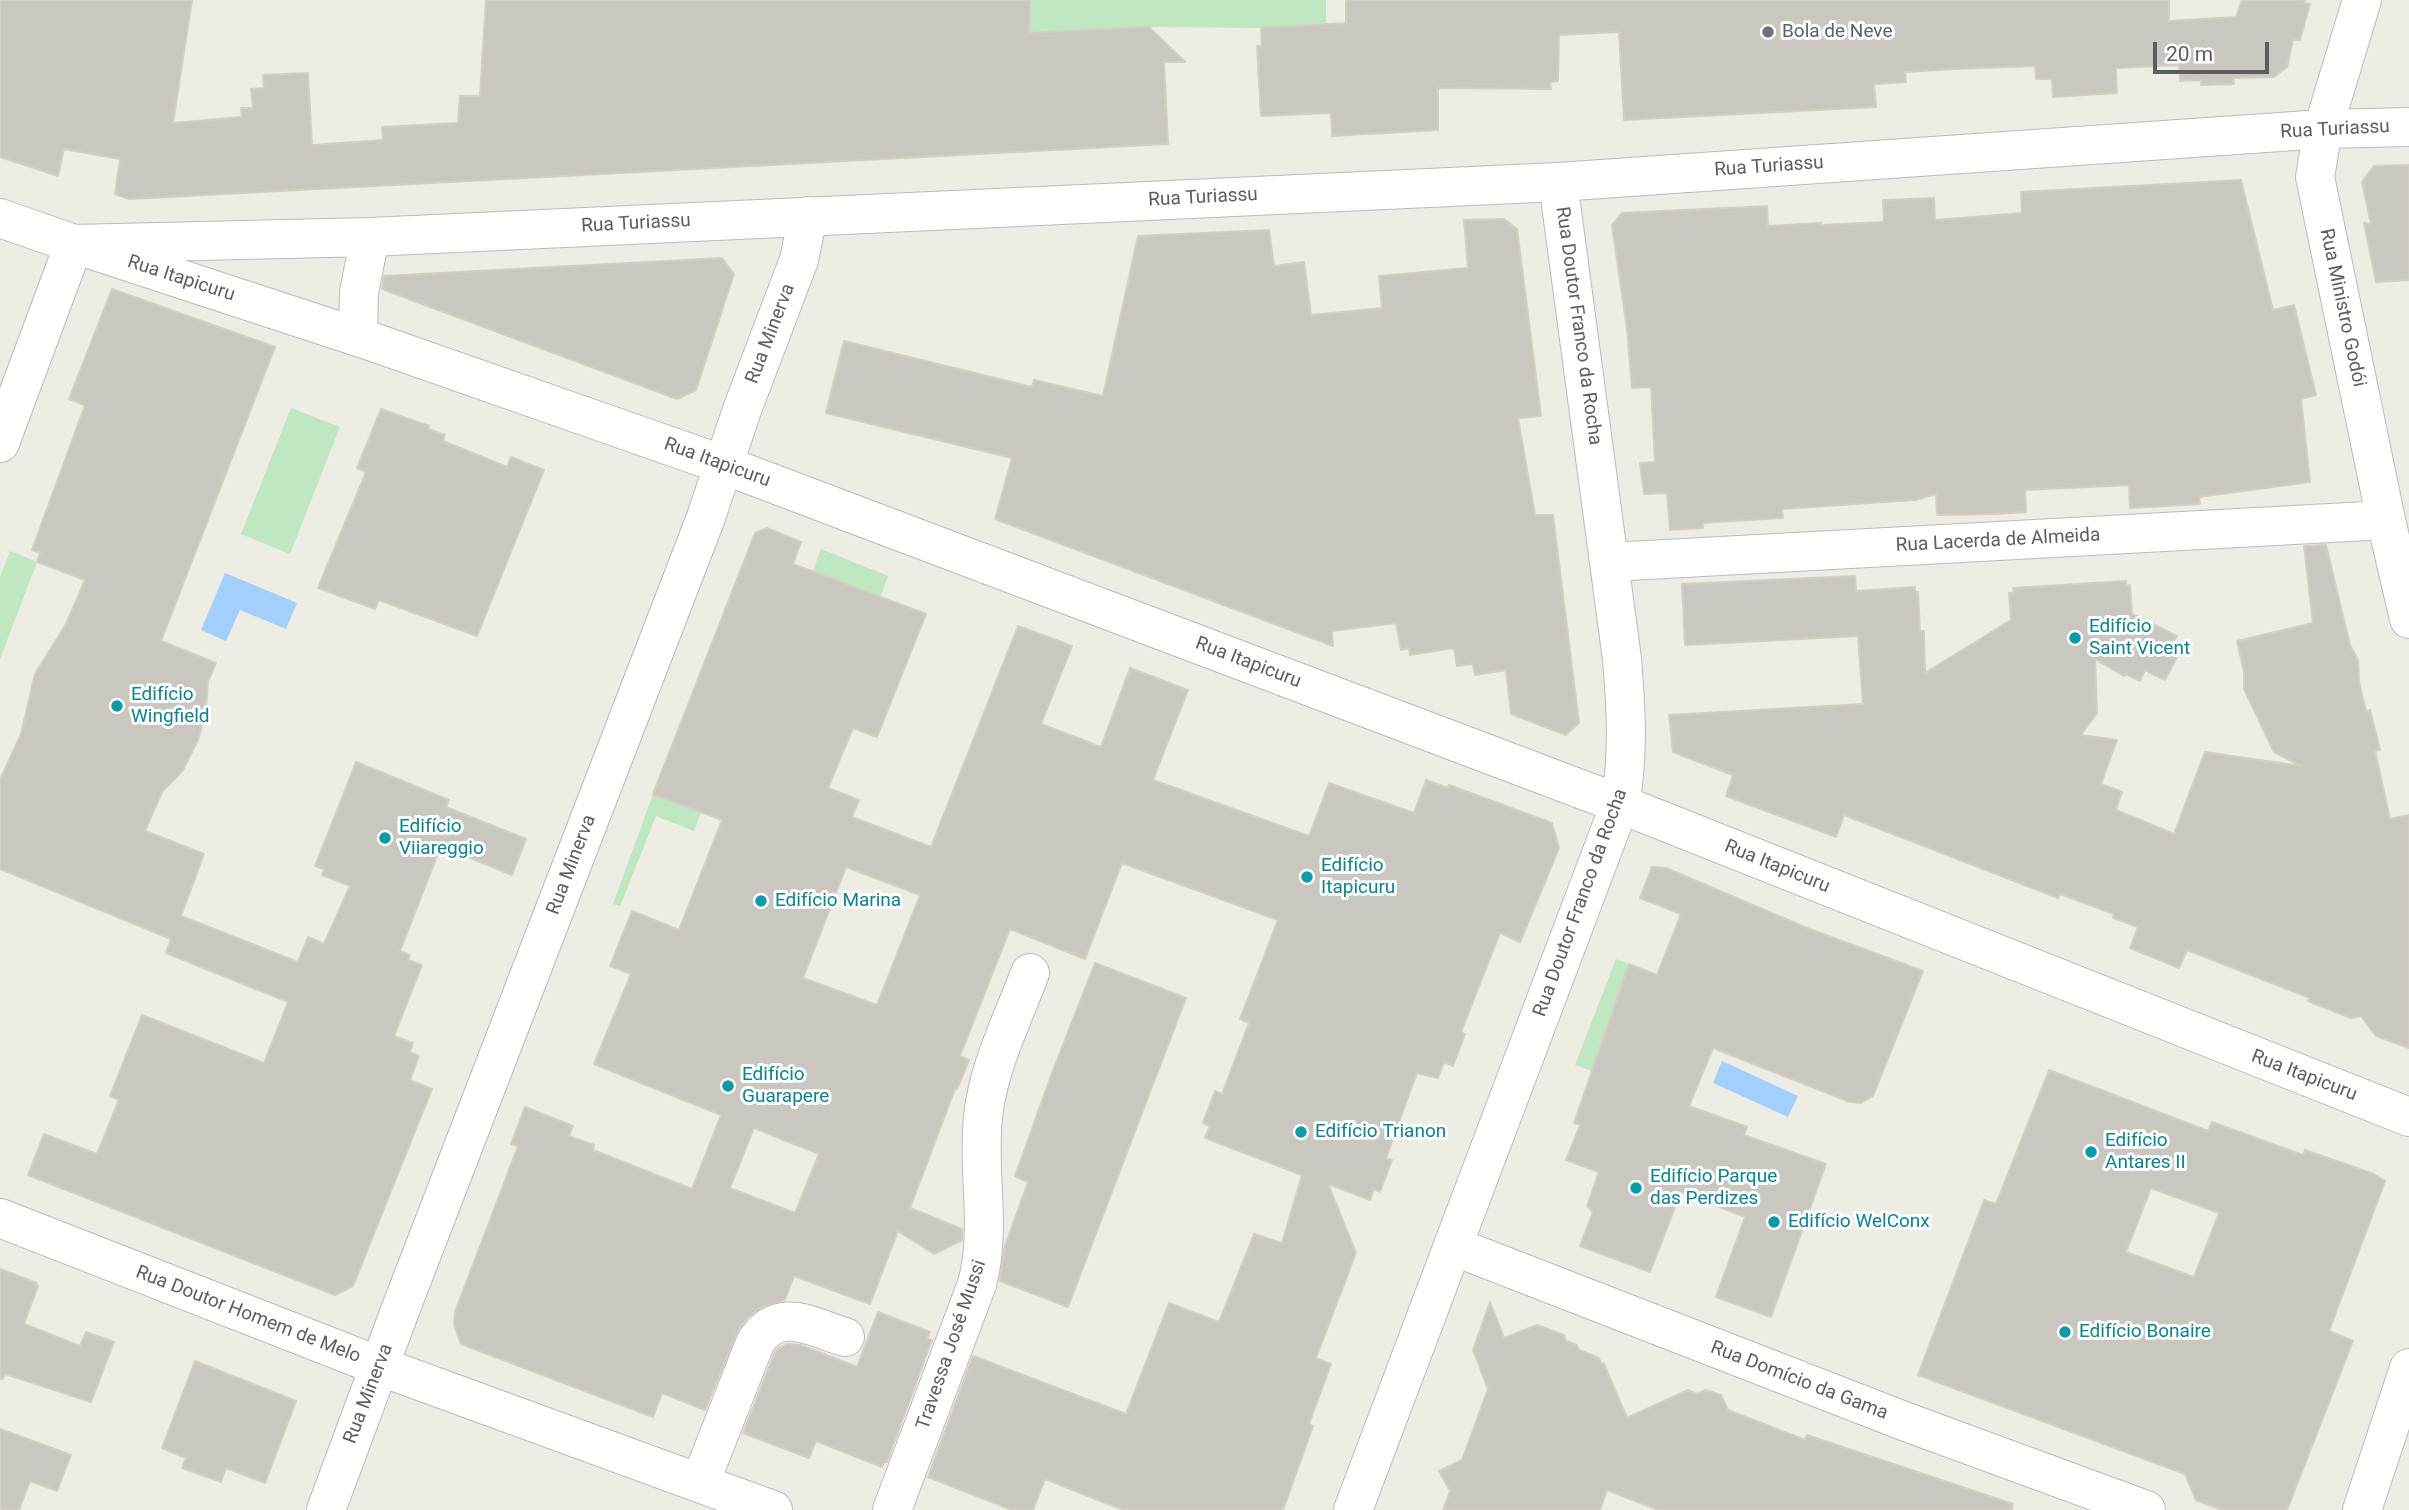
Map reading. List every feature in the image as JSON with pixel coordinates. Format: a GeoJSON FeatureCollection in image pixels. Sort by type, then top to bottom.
{"type":"FeatureCollection","features":[{"type":"Feature","properties":{"kind":"street","name":"Rua Ministro Godói"},"geometry":{"type":"LineString","coordinates":[[2362,0],[2323,129],[2315,177],[2409,619]]}},
{"type":"Feature","properties":{"kind":"street","name":"Rua Turiassu"},"geometry":{"type":"LineString","coordinates":[[0,218],[74,244],[370,237],[1558,182],[2323,129],[2409,127]]}},
{"type":"Feature","properties":{"kind":"street","name":"Rua Doutor Franco da Rocha"},"geometry":{"type":"LineString","coordinates":[[1353,1510],[1620,804],[1626,771],[1627,719],[1610,562],[1558,182]]}},
{"type":"Feature","properties":{"kind":"street","name":"Rua Minerva"},"geometry":{"type":"LineString","coordinates":[[326,1510],[700,533],[743,407],[799,260],[808,216]]}},
{"type":"Feature","properties":{"kind":"street"},"geometry":{"type":"LineString","coordinates":[[358,337],[359,292],[370,237]]}},
{"type":"Feature","properties":{"kind":"street"},"geometry":{"type":"LineString","coordinates":[[0,443],[74,244]]}},
{"type":"Feature","properties":{"kind":"street","name":"Rua Itapicuru"},"geometry":{"type":"LineString","coordinates":[[74,244],[358,337],[724,465],[1620,804],[2409,1117]]}},
{"type":"Feature","properties":{"kind":"street","name":"Rua Lacerda de Almeida"},"geometry":{"type":"LineString","coordinates":[[1610,562],[2386,520]]}},
{"type":"Feature","properties":{"kind":"street","name":"Travessa José Mussi"},"geometry":{"type":"LineString","coordinates":[[892,1510],[984,1260],[981,1150],[983,1114],[997,1060],[1030,973]]}},
{"type":"Feature","properties":{"kind":"street","name":"Rua Doutor Homem de Melo"},"geometry":{"type":"LineString","coordinates":[[0,1218],[379,1366],[773,1510]]}},
{"type":"Feature","properties":{"kind":"street","name":"Rua Domício da Gama"},"geometry":{"type":"LineString","coordinates":[[1453,1247],[1896,1418],[2146,1510]]}},
{"type":"Feature","properties":{"kind":"street"},"geometry":{"type":"LineString","coordinates":[[700,1483],[755,1343],[767,1327],[786,1321],[845,1337]]}},
{"type":"Feature","properties":{"kind":"street"},"geometry":{"type":"LineString","coordinates":[[2362,1510],[2409,1368]]}},
{"type":"Feature","properties":{"kind":"green space"},"geometry":{"type":"Polygon","coordinates":[[[1030,0],[1326,0],[1326,25],[1261,28],[1149,27],[1030,33],[1030,0]]]}},
{"type":"Feature","properties":{"kind":"green space"},"geometry":{"type":"Polygon","coordinates":[[[291,408],[340,427],[290,554],[241,534],[291,408]]]}},
{"type":"Feature","properties":{"kind":"green space"},"geometry":{"type":"Polygon","coordinates":[[[821,549],[888,576],[878,604],[810,579],[821,549]]]}},
{"type":"Feature","properties":{"kind":"green space"},"geometry":{"type":"Polygon","coordinates":[[[10,551],[37,562],[0,659],[0,577],[10,551]]]}},
{"type":"Feature","properties":{"kind":"green space"},"geometry":{"type":"Polygon","coordinates":[[[653,794],[701,813],[694,831],[656,816],[620,906],[613,904],[653,794]]]}},
{"type":"Feature","properties":{"kind":"green space"},"geometry":{"type":"Polygon","coordinates":[[[1616,959],[1629,964],[1592,1071],[1575,1065],[1616,959]]]}},
{"type":"Feature","properties":{"kind":"water"},"geometry":{"type":"Polygon","coordinates":[[[225,573],[297,603],[286,629],[240,610],[226,641],[201,630],[225,573]]]}},
{"type":"Feature","properties":{"kind":"water"},"geometry":{"type":"Polygon","coordinates":[[[1722,1061],[1798,1096],[1788,1117],[1713,1083],[1722,1061]]]}},
{"type":"Feature","properties":{"kind":"building"},"geometry":{"type":"Polygon","coordinates":[[[0,0],[192,0],[173,123],[242,117],[241,108],[253,108],[251,89],[264,88],[263,75],[308,73],[312,145],[383,140],[382,127],[458,123],[460,96],[480,96],[486,0],[1030,0],[1029,33],[1149,27],[1185,62],[1164,62],[1168,144],[129,199],[115,194],[120,159],[64,149],[58,176],[0,157],[0,0]]]}},
{"type":"Feature","properties":{"kind":"building"},"geometry":{"type":"Polygon","coordinates":[[[1346,0],[2169,0],[2169,21],[2236,17],[2242,0],[2305,0],[2304,3],[2310,4],[2300,40],[2293,40],[2287,67],[2274,77],[2233,78],[2234,84],[2201,85],[2201,80],[2180,81],[2179,65],[2116,68],[2117,93],[2053,97],[2052,79],[2036,79],[2035,66],[1954,69],[1905,72],[1906,82],[1874,84],[1876,107],[1624,120],[1619,32],[1559,35],[1558,81],[1550,82],[1551,89],[1438,88],[1438,130],[1332,136],[1331,113],[1261,116],[1257,46],[1262,46],[1261,28],[1346,23],[1346,0]]]}},
{"type":"Feature","properties":{"kind":"building"},"geometry":{"type":"Polygon","coordinates":[[[2409,165],[2409,280],[2376,282],[2364,223],[2371,224],[2362,182],[2374,166],[2409,165]]]}},
{"type":"Feature","properties":{"kind":"building"},"geometry":{"type":"Polygon","coordinates":[[[2241,180],[2273,310],[2294,305],[2316,395],[2301,399],[2310,482],[2199,497],[2200,504],[2130,508],[2129,485],[2025,490],[2026,512],[1996,514],[1937,515],[1936,494],[1915,500],[1782,509],[1783,518],[1703,523],[1703,528],[1670,530],[1667,493],[1644,494],[1640,463],[1655,462],[1651,387],[1632,388],[1627,329],[1612,225],[1622,213],[1767,206],[1768,226],[1884,222],[1883,200],[1934,198],[1935,220],[2022,213],[2021,192],[2241,180]]]}},
{"type":"Feature","properties":{"kind":"building"},"geometry":{"type":"Polygon","coordinates":[[[1504,219],[1517,229],[1541,416],[1518,418],[1535,515],[1553,515],[1579,723],[1566,735],[1511,714],[1506,670],[1475,675],[1473,664],[1457,666],[1454,648],[1410,655],[1409,648],[1401,650],[1396,623],[1332,631],[1333,646],[995,519],[1012,458],[826,413],[844,341],[1032,387],[1034,380],[1103,396],[1138,236],[1269,230],[1274,266],[1304,262],[1311,315],[1382,308],[1379,276],[1468,268],[1464,220],[1504,219]]]}},
{"type":"Feature","properties":{"kind":"building"},"geometry":{"type":"Polygon","coordinates":[[[722,258],[734,274],[696,390],[677,399],[382,289],[384,276],[722,258]]]}},
{"type":"Feature","properties":{"kind":"building"},"geometry":{"type":"Polygon","coordinates":[[[112,289],[275,347],[161,641],[216,663],[208,681],[206,710],[198,740],[183,770],[162,792],[145,831],[204,854],[181,916],[298,962],[308,937],[324,944],[350,886],[322,875],[324,869],[315,866],[356,762],[449,800],[446,807],[526,839],[512,875],[441,846],[400,951],[410,955],[408,960],[422,965],[394,1036],[413,1043],[410,1052],[419,1056],[410,1080],[432,1089],[353,1286],[335,1295],[28,1175],[44,1134],[97,1154],[119,1100],[110,1096],[142,1015],[264,1063],[288,1002],[166,953],[171,939],[0,869],[0,780],[21,734],[35,674],[66,624],[85,580],[37,562],[40,553],[32,550],[85,405],[69,399],[112,289]]]}},
{"type":"Feature","properties":{"kind":"building"},"geometry":{"type":"Polygon","coordinates":[[[381,409],[429,426],[428,429],[445,435],[443,441],[507,467],[511,457],[544,470],[477,636],[379,600],[375,609],[318,588],[366,472],[357,468],[381,409]]]}},
{"type":"Feature","properties":{"kind":"building"},"geometry":{"type":"Polygon","coordinates":[[[767,528],[801,542],[793,564],[926,614],[877,737],[853,728],[828,788],[859,800],[852,817],[931,847],[1018,626],[1072,646],[1041,724],[1101,747],[1130,668],[1188,690],[1153,780],[1309,836],[1329,783],[1414,813],[1426,780],[1448,788],[1449,785],[1552,823],[1559,848],[1520,942],[1500,933],[1461,1032],[1465,1034],[1453,1066],[1444,1062],[1438,1078],[1417,1073],[1386,1158],[1392,1160],[1380,1192],[1374,1189],[1370,1200],[1328,1184],[1356,1253],[1316,1358],[1331,1364],[1309,1424],[1313,1426],[1283,1510],[1123,1510],[1045,1479],[1033,1510],[1012,1510],[928,1477],[973,1356],[1126,1414],[1169,1303],[1219,1322],[1254,1234],[1282,1243],[1302,1175],[1205,1138],[1210,1126],[1203,1123],[1215,1091],[1222,1094],[1249,1023],[1240,1019],[1278,920],[1122,863],[1085,959],[1010,929],[960,1056],[969,1060],[955,1089],[910,1208],[962,1229],[962,1240],[934,1254],[898,1231],[870,1304],[794,1276],[785,1300],[762,1307],[748,1317],[738,1330],[705,1410],[662,1393],[653,1417],[461,1344],[454,1325],[455,1312],[518,1146],[511,1144],[525,1107],[573,1126],[569,1136],[594,1145],[593,1150],[692,1189],[721,1115],[594,1064],[631,974],[610,966],[632,911],[679,930],[722,820],[653,794],[755,533],[767,528]],[[846,867],[803,978],[877,1005],[920,895],[846,867]],[[754,1128],[730,1188],[795,1213],[819,1154],[754,1128]]]}},
{"type":"Feature","properties":{"kind":"building"},"geometry":{"type":"Polygon","coordinates":[[[2326,545],[2350,645],[2358,660],[2359,682],[2366,711],[2370,710],[2380,750],[2375,751],[2390,819],[2409,815],[2409,1048],[2376,1036],[2361,1016],[2351,1018],[2308,1001],[2310,998],[2187,950],[2179,968],[2130,948],[2138,927],[2113,918],[2114,914],[2060,894],[2058,898],[1844,815],[1836,837],[1726,796],[1733,775],[1673,752],[1669,715],[1863,704],[1858,636],[1685,645],[1682,584],[1855,576],[1856,591],[1915,587],[1915,592],[1918,592],[1920,631],[1924,631],[1925,673],[2011,620],[2009,593],[2014,593],[2013,588],[2126,581],[2126,586],[2130,585],[2132,614],[2177,636],[2171,645],[2177,657],[2165,680],[2145,670],[2140,681],[2126,674],[2124,676],[2095,659],[2097,713],[2081,735],[2117,740],[2101,784],[2122,792],[2116,810],[2174,834],[2205,752],[2301,766],[2274,752],[2244,689],[2244,672],[2237,641],[2313,623],[2304,546],[2326,545]]]}},
{"type":"Feature","properties":{"kind":"building"},"geometry":{"type":"Polygon","coordinates":[[[1652,867],[1666,868],[1807,928],[1923,971],[1873,1096],[1861,1103],[1850,1102],[1713,1048],[1689,1106],[1747,1127],[1744,1135],[1826,1164],[1771,1317],[1716,1297],[1745,1217],[1681,1192],[1650,1272],[1580,1246],[1593,1212],[1587,1206],[1599,1172],[1566,1160],[1580,1125],[1574,1123],[1629,964],[1657,975],[1681,914],[1640,898],[1652,867]]]}},
{"type":"Feature","properties":{"kind":"building"},"geometry":{"type":"Polygon","coordinates":[[[1095,963],[1186,998],[1068,1307],[1000,1281],[1005,1246],[1028,1182],[1015,1176],[1095,963]]]}},
{"type":"Feature","properties":{"kind":"building"},"geometry":{"type":"Polygon","coordinates":[[[2049,1070],[2208,1131],[2212,1122],[2303,1155],[2305,1150],[2374,1174],[2385,1181],[2329,1331],[2353,1341],[2287,1510],[2222,1510],[2196,1500],[2185,1474],[1918,1375],[1984,1200],[1996,1204],[2049,1070]],[[2151,1188],[2126,1252],[2194,1277],[2219,1213],[2151,1188]]]}},
{"type":"Feature","properties":{"kind":"building"},"geometry":{"type":"Polygon","coordinates":[[[0,1269],[37,1283],[24,1324],[80,1346],[86,1332],[114,1342],[91,1402],[5,1374],[3,1379],[0,1379],[0,1269]]]}},
{"type":"Feature","properties":{"kind":"building"},"geometry":{"type":"Polygon","coordinates":[[[1490,1302],[1504,1338],[1537,1325],[1564,1335],[1566,1341],[1577,1345],[1579,1350],[1599,1358],[1627,1418],[1688,1390],[1697,1394],[1706,1390],[1721,1395],[1728,1410],[1805,1440],[1807,1435],[2013,1504],[2012,1510],[1658,1510],[1607,1490],[1600,1510],[1443,1510],[1450,1491],[1439,1471],[1462,1460],[1488,1389],[1473,1350],[1490,1302]]]}},
{"type":"Feature","properties":{"kind":"building"},"geometry":{"type":"Polygon","coordinates":[[[878,1312],[930,1332],[927,1339],[932,1340],[887,1462],[885,1461],[882,1467],[816,1441],[809,1458],[743,1433],[774,1354],[779,1348],[788,1344],[801,1345],[857,1367],[878,1312]]]}},
{"type":"Feature","properties":{"kind":"building"},"geometry":{"type":"Polygon","coordinates":[[[195,1361],[296,1401],[265,1483],[226,1468],[221,1482],[182,1468],[186,1458],[162,1448],[195,1361]]]}},
{"type":"Feature","properties":{"kind":"building"},"geometry":{"type":"Polygon","coordinates":[[[0,1429],[71,1455],[57,1491],[30,1481],[19,1510],[0,1510],[0,1429]]]}},
{"type":"Feature","properties":{"kind":"place","name":"Bola de Neve"},"geometry":{"type":"Point","coordinates":[1768,32]}},
{"type":"Feature","properties":{"kind":"place","name":"Edifício Saint Vicent"},"geometry":{"type":"Point","coordinates":[2075,638]}},
{"type":"Feature","properties":{"kind":"place","name":"Edifício Wingfield"},"geometry":{"type":"Point","coordinates":[117,706]}},
{"type":"Feature","properties":{"kind":"place","name":"Edifício Viiareggio"},"geometry":{"type":"Point","coordinates":[385,838]}},
{"type":"Feature","properties":{"kind":"place","name":"Edifício Itapicuru"},"geometry":{"type":"Point","coordinates":[1307,877]}},
{"type":"Feature","properties":{"kind":"place","name":"Edifício Marina"},"geometry":{"type":"Point","coordinates":[761,901]}},
{"type":"Feature","properties":{"kind":"place","name":"Edifício Guarapere"},"geometry":{"type":"Point","coordinates":[728,1086]}},
{"type":"Feature","properties":{"kind":"place","name":"Edifício Trianon"},"geometry":{"type":"Point","coordinates":[1301,1132]}},
{"type":"Feature","properties":{"kind":"place","name":"Edifício Antares II"},"geometry":{"type":"Point","coordinates":[2091,1152]}},
{"type":"Feature","properties":{"kind":"place","name":"Edifício Parque das Perdizes"},"geometry":{"type":"Point","coordinates":[1636,1188]}},
{"type":"Feature","properties":{"kind":"place","name":"Edifício WelConx"},"geometry":{"type":"Point","coordinates":[1774,1222]}},
{"type":"Feature","properties":{"kind":"place","name":"Edifício Bonaire"},"geometry":{"type":"Point","coordinates":[2065,1332]}}]}
